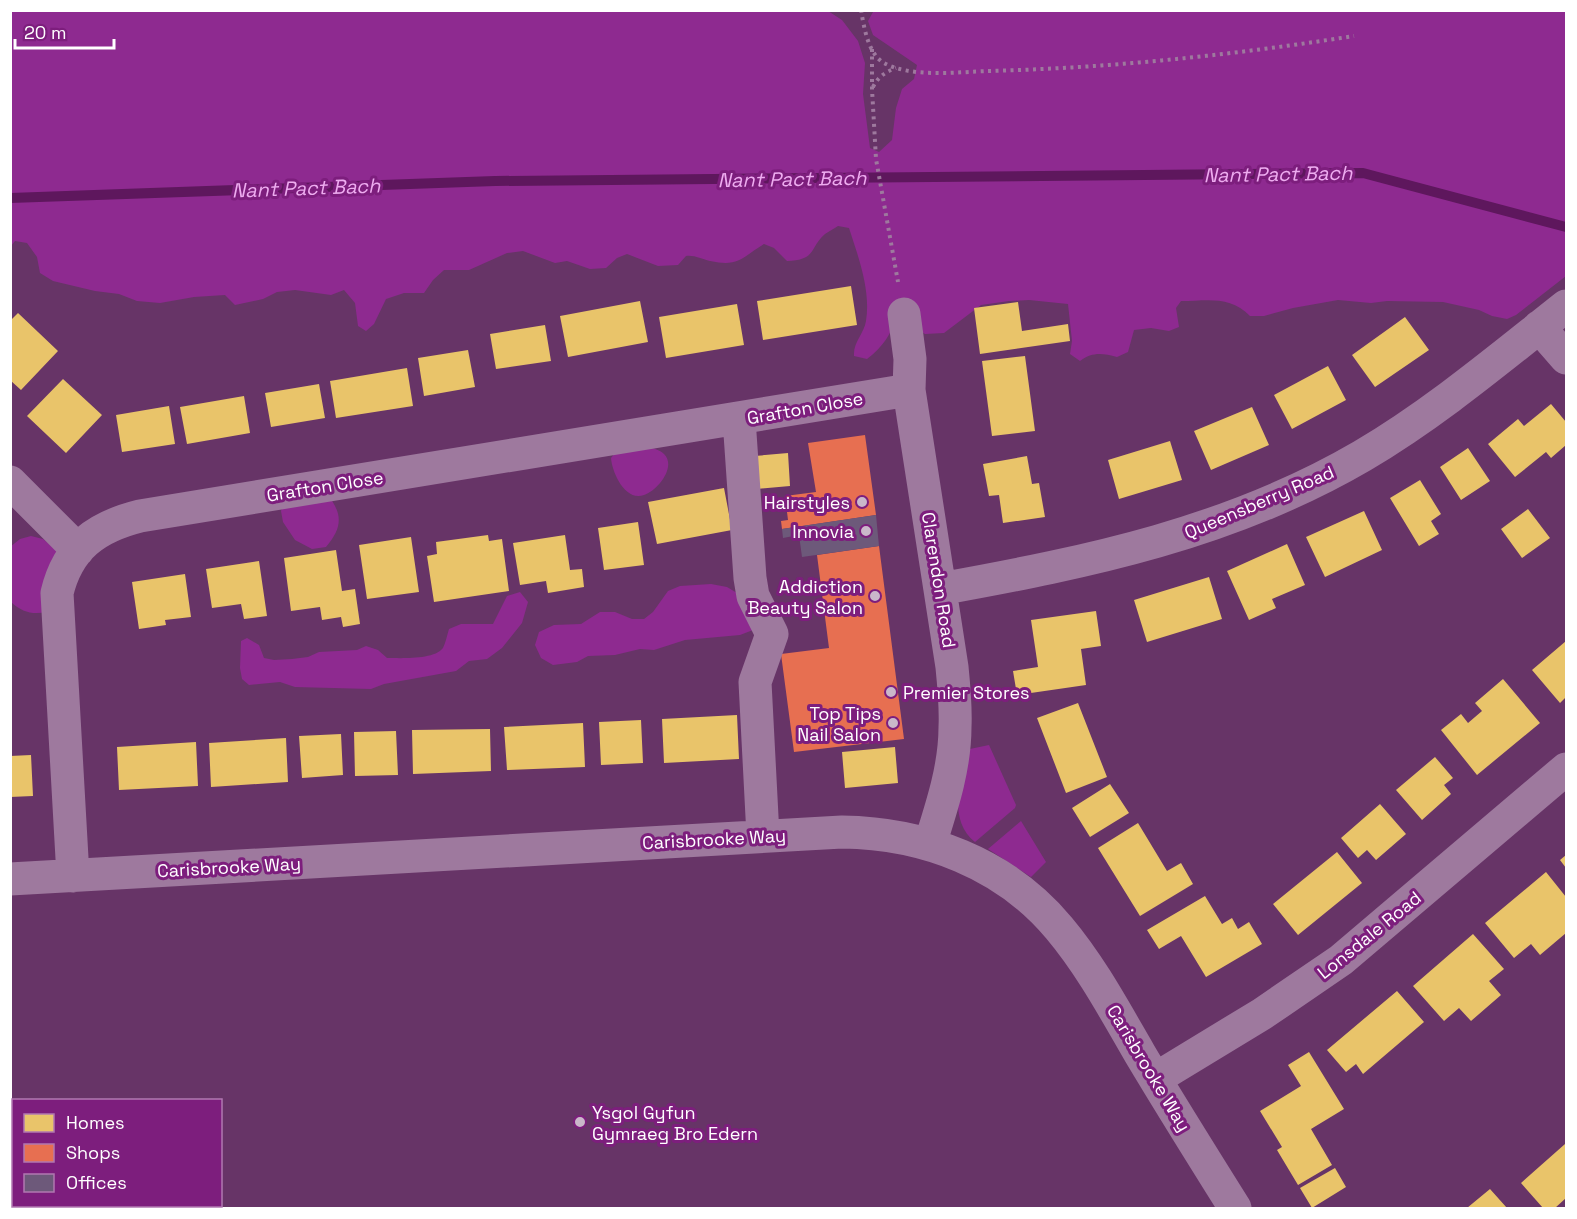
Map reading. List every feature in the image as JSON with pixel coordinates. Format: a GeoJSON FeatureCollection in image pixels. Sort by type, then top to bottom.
{"type":"FeatureCollection","features":[{"type":"Feature","properties":{"kind":"street","name":"Queensberry Road"},"geometry":{"type":"LineString","coordinates":[[940,589],[1073,564],[1134,549],[1223,520],[1302,488],[1390,439],[1472,381],[1566,306]]}},
{"type":"Feature","properties":{"kind":"street","name":"Clarendon Road"},"geometry":{"type":"LineString","coordinates":[[904,314],[910,359],[909,390],[952,667],[956,728],[949,778],[930,844]]}},
{"type":"Feature","properties":{"kind":"street"},"geometry":{"type":"LineString","coordinates":[[1539,327],[1566,358]]}},
{"type":"Feature","properties":{"kind":"street","name":"Grafton Close"},"geometry":{"type":"LineString","coordinates":[[73,876],[57,593],[62,574],[78,550],[97,531],[116,522],[140,516],[909,390]]}},
{"type":"Feature","properties":{"kind":"street"},"geometry":{"type":"LineString","coordinates":[[739,419],[750,578],[753,596],[772,634],[755,682],[763,836]]}},
{"type":"Feature","properties":{"kind":"street"},"geometry":{"type":"LineString","coordinates":[[10,482],[78,550]]}},
{"type":"Feature","properties":{"kind":"street","name":"Lonsdale Road"},"geometry":{"type":"LineString","coordinates":[[1155,1079],[1262,1014],[1341,960],[1566,769]]}},
{"type":"Feature","properties":{"kind":"street","name":"Carisbrooke Way"},"geometry":{"type":"LineString","coordinates":[[10,879],[763,836],[865,832],[909,838],[965,857],[988,869],[1035,903],[1058,926],[1098,985],[1235,1209]]}},
{"type":"Feature","properties":{"kind":"path"},"geometry":{"type":"LineString","coordinates":[[861,10],[864,30],[872,48],[882,62],[897,68],[931,72],[1049,70],[1132,64],[1263,50],[1353,36]]}},
{"type":"Feature","properties":{"kind":"path"},"geometry":{"type":"LineString","coordinates":[[872,48],[876,159],[904,314]]}},
{"type":"Feature","properties":{"kind":"path"},"geometry":{"type":"LineString","coordinates":[[872,89],[875,81],[885,73],[897,68]]}},
{"type":"Feature","properties":{"kind":"shaded area"},"geometry":{"type":"Polygon","coordinates":[[[11,11],[828,11],[842,20],[858,41],[865,63],[863,94],[870,148],[879,152],[892,140],[896,108],[902,89],[914,79],[917,65],[873,35],[868,21],[873,12],[878,11],[1566,11],[1566,276],[1516,315],[1507,319],[1443,302],[1371,303],[1338,300],[1264,316],[1250,316],[1242,309],[1226,302],[1181,301],[1176,308],[1179,327],[1169,331],[1151,328],[1134,330],[1128,352],[1117,357],[1093,355],[1080,361],[1070,354],[1072,341],[1068,304],[1029,300],[1009,301],[981,305],[944,333],[925,334],[898,315],[886,340],[867,359],[854,356],[855,346],[866,321],[867,297],[863,273],[849,228],[838,226],[820,239],[808,256],[787,261],[774,248],[764,244],[734,262],[720,263],[686,256],[678,265],[658,266],[627,254],[617,258],[606,268],[590,269],[567,261],[555,263],[523,251],[507,253],[469,270],[444,270],[424,293],[404,293],[386,299],[374,324],[366,331],[358,326],[355,303],[344,290],[331,295],[295,290],[277,292],[263,299],[235,305],[225,295],[194,297],[160,303],[137,301],[119,294],[53,281],[40,273],[37,257],[27,243],[15,241],[11,246],[11,11]]]}},
{"type":"Feature","properties":{"kind":"shaded area"},"geometry":{"type":"Polygon","coordinates":[[[647,446],[664,454],[668,465],[667,472],[649,493],[637,496],[625,490],[617,478],[611,458],[620,447],[647,446]]]}},
{"type":"Feature","properties":{"kind":"shaded area"},"geometry":{"type":"Polygon","coordinates":[[[326,493],[336,507],[338,526],[326,547],[312,549],[295,540],[283,522],[281,511],[286,497],[326,493]]]}},
{"type":"Feature","properties":{"kind":"shaded area"},"geometry":{"type":"Polygon","coordinates":[[[31,536],[43,539],[58,551],[47,612],[28,612],[11,602],[10,547],[20,539],[31,536]]]}},
{"type":"Feature","properties":{"kind":"shaded area"},"geometry":{"type":"Polygon","coordinates":[[[711,584],[727,587],[742,596],[753,630],[740,635],[685,640],[654,650],[640,649],[615,655],[588,656],[577,662],[553,665],[541,658],[535,645],[539,632],[554,625],[581,624],[600,612],[615,612],[632,619],[644,619],[653,612],[668,591],[680,586],[711,584]]]}},
{"type":"Feature","properties":{"kind":"shaded area"},"geometry":{"type":"Polygon","coordinates":[[[520,592],[528,602],[522,623],[502,648],[487,659],[469,661],[456,671],[384,684],[371,689],[295,687],[280,682],[249,685],[242,679],[241,641],[247,638],[259,645],[264,658],[274,660],[308,657],[319,652],[357,650],[366,646],[378,650],[387,658],[432,655],[443,648],[449,629],[461,624],[493,624],[507,596],[520,592]]]}},
{"type":"Feature","properties":{"kind":"shaded area"},"geometry":{"type":"Polygon","coordinates":[[[989,745],[1016,805],[975,842],[966,833],[961,822],[958,811],[959,787],[965,750],[989,745]]]}},
{"type":"Feature","properties":{"kind":"shaded area"},"geometry":{"type":"Polygon","coordinates":[[[1021,821],[1046,862],[1031,877],[988,849],[1021,821]]]}},
{"type":"Feature","properties":{"kind":"building: Homes"},"geometry":{"type":"Polygon","coordinates":[[[851,286],[857,325],[763,340],[757,301],[851,286]]]}},
{"type":"Feature","properties":{"kind":"building: Homes"},"geometry":{"type":"Polygon","coordinates":[[[640,301],[648,342],[568,357],[560,316],[640,301]]]}},
{"type":"Feature","properties":{"kind":"building: Homes"},"geometry":{"type":"Polygon","coordinates":[[[1018,302],[1022,331],[1068,324],[1070,341],[980,354],[974,308],[1018,302]]]}},
{"type":"Feature","properties":{"kind":"building: Homes"},"geometry":{"type":"Polygon","coordinates":[[[737,304],[744,345],[666,358],[659,317],[737,304]]]}},
{"type":"Feature","properties":{"kind":"building: Homes"},"geometry":{"type":"Polygon","coordinates":[[[18,313],[58,351],[21,390],[10,380],[10,321],[18,313]]]}},
{"type":"Feature","properties":{"kind":"building: Homes"},"geometry":{"type":"Polygon","coordinates":[[[1405,317],[1429,350],[1375,387],[1352,355],[1405,317]]]}},
{"type":"Feature","properties":{"kind":"building: Homes"},"geometry":{"type":"Polygon","coordinates":[[[545,325],[551,361],[496,369],[490,334],[545,325]]]}},
{"type":"Feature","properties":{"kind":"building: Homes"},"geometry":{"type":"Polygon","coordinates":[[[468,350],[475,387],[424,396],[418,358],[468,350]]]}},
{"type":"Feature","properties":{"kind":"building: Homes"},"geometry":{"type":"Polygon","coordinates":[[[1025,356],[1035,431],[992,436],[982,361],[1025,356]]]}},
{"type":"Feature","properties":{"kind":"building: Homes"},"geometry":{"type":"Polygon","coordinates":[[[1328,366],[1346,400],[1292,429],[1274,395],[1328,366]]]}},
{"type":"Feature","properties":{"kind":"building: Homes"},"geometry":{"type":"Polygon","coordinates":[[[407,368],[413,406],[336,418],[330,381],[407,368]]]}},
{"type":"Feature","properties":{"kind":"building: Homes"},"geometry":{"type":"Polygon","coordinates":[[[63,379],[102,415],[66,453],[27,416],[63,379]]]}},
{"type":"Feature","properties":{"kind":"building: Homes"},"geometry":{"type":"Polygon","coordinates":[[[319,384],[325,418],[271,427],[265,393],[319,384]]]}},
{"type":"Feature","properties":{"kind":"building: Homes"},"geometry":{"type":"Polygon","coordinates":[[[244,396],[250,433],[187,444],[180,407],[244,396]]]}},
{"type":"Feature","properties":{"kind":"building: Homes"},"geometry":{"type":"Polygon","coordinates":[[[1551,404],[1566,422],[1566,445],[1551,458],[1546,452],[1515,477],[1488,444],[1518,419],[1524,426],[1551,404]]]}},
{"type":"Feature","properties":{"kind":"building: Homes"},"geometry":{"type":"Polygon","coordinates":[[[169,406],[175,444],[122,452],[116,415],[169,406]]]}},
{"type":"Feature","properties":{"kind":"building: Homes"},"geometry":{"type":"Polygon","coordinates":[[[1252,407],[1269,445],[1211,470],[1194,431],[1252,407]]]}},
{"type":"Feature","properties":{"kind":"building: Homes"},"geometry":{"type":"Polygon","coordinates":[[[1170,441],[1182,480],[1119,499],[1108,460],[1170,441]]]}},
{"type":"Feature","properties":{"kind":"building: Homes"},"geometry":{"type":"Polygon","coordinates":[[[1468,448],[1490,481],[1461,500],[1440,467],[1468,448]]]}},
{"type":"Feature","properties":{"kind":"building: Homes"},"geometry":{"type":"Polygon","coordinates":[[[788,453],[790,486],[757,489],[755,456],[788,453]]]}},
{"type":"Feature","properties":{"kind":"building: Homes"},"geometry":{"type":"Polygon","coordinates":[[[1027,456],[1032,484],[1039,483],[1045,517],[1003,523],[999,495],[989,496],[983,464],[1027,456]]]}},
{"type":"Feature","properties":{"kind":"building: Homes"},"geometry":{"type":"Polygon","coordinates":[[[1420,480],[1441,514],[1431,521],[1439,534],[1419,546],[1390,498],[1420,480]]]}},
{"type":"Feature","properties":{"kind":"building: Homes"},"geometry":{"type":"Polygon","coordinates":[[[724,488],[732,530],[657,544],[648,502],[724,488]]]}},
{"type":"Feature","properties":{"kind":"building: Homes"},"geometry":{"type":"Polygon","coordinates":[[[1528,509],[1550,538],[1522,558],[1501,529],[1528,509]]]}},
{"type":"Feature","properties":{"kind":"building: Homes"},"geometry":{"type":"Polygon","coordinates":[[[1364,511],[1382,550],[1325,577],[1306,537],[1364,511]]]}},
{"type":"Feature","properties":{"kind":"building: Homes"},"geometry":{"type":"Polygon","coordinates":[[[638,522],[644,565],[604,570],[598,528],[638,522]]]}},
{"type":"Feature","properties":{"kind":"building: Homes"},"geometry":{"type":"Polygon","coordinates":[[[488,535],[489,541],[502,539],[509,591],[434,602],[427,556],[437,554],[436,542],[488,535]]]}},
{"type":"Feature","properties":{"kind":"building: Homes"},"geometry":{"type":"Polygon","coordinates":[[[565,535],[570,570],[582,569],[584,587],[548,593],[546,581],[520,585],[513,543],[565,535]]]}},
{"type":"Feature","properties":{"kind":"building: Homes"},"geometry":{"type":"Polygon","coordinates":[[[411,537],[419,592],[367,599],[359,545],[411,537]]]}},
{"type":"Feature","properties":{"kind":"building: Homes"},"geometry":{"type":"Polygon","coordinates":[[[1287,544],[1305,585],[1272,599],[1276,608],[1249,620],[1227,571],[1287,544]]]}},
{"type":"Feature","properties":{"kind":"building: Homes"},"geometry":{"type":"Polygon","coordinates":[[[336,550],[342,591],[355,589],[360,624],[343,627],[341,617],[322,620],[320,607],[291,611],[284,558],[336,550]]]}},
{"type":"Feature","properties":{"kind":"building: Homes"},"geometry":{"type":"Polygon","coordinates":[[[259,561],[267,616],[244,619],[241,604],[212,608],[206,569],[259,561]]]}},
{"type":"Feature","properties":{"kind":"building: Homes"},"geometry":{"type":"Polygon","coordinates":[[[185,574],[191,617],[165,620],[166,625],[139,629],[132,582],[185,574]]]}},
{"type":"Feature","properties":{"kind":"building: Homes"},"geometry":{"type":"Polygon","coordinates":[[[1209,577],[1222,619],[1147,642],[1134,600],[1209,577]]]}},
{"type":"Feature","properties":{"kind":"building: Homes"},"geometry":{"type":"Polygon","coordinates":[[[1096,611],[1101,646],[1081,649],[1086,685],[1017,695],[1013,671],[1038,667],[1031,620],[1096,611]]]}},
{"type":"Feature","properties":{"kind":"building: Homes"},"geometry":{"type":"Polygon","coordinates":[[[1566,641],[1566,697],[1560,703],[1532,670],[1566,641]]]}},
{"type":"Feature","properties":{"kind":"building: Homes"},"geometry":{"type":"Polygon","coordinates":[[[1503,679],[1540,723],[1477,775],[1441,730],[1461,714],[1468,723],[1482,711],[1475,703],[1503,679]]]}},
{"type":"Feature","properties":{"kind":"building: Homes"},"geometry":{"type":"Polygon","coordinates":[[[1078,703],[1107,777],[1066,793],[1037,718],[1078,703]]]}},
{"type":"Feature","properties":{"kind":"building: Homes"},"geometry":{"type":"Polygon","coordinates":[[[737,715],[739,759],[664,763],[662,719],[737,715]]]}},
{"type":"Feature","properties":{"kind":"building: Homes"},"geometry":{"type":"Polygon","coordinates":[[[641,720],[643,763],[601,765],[599,722],[641,720]]]}},
{"type":"Feature","properties":{"kind":"building: Homes"},"geometry":{"type":"Polygon","coordinates":[[[583,723],[585,767],[507,770],[504,727],[583,723]]]}},
{"type":"Feature","properties":{"kind":"building: Homes"},"geometry":{"type":"Polygon","coordinates":[[[490,729],[491,771],[413,774],[412,730],[490,729]]]}},
{"type":"Feature","properties":{"kind":"building: Homes"},"geometry":{"type":"Polygon","coordinates":[[[396,731],[398,775],[355,776],[354,732],[396,731]]]}},
{"type":"Feature","properties":{"kind":"building: Homes"},"geometry":{"type":"Polygon","coordinates":[[[341,734],[343,775],[302,778],[299,736],[341,734]]]}},
{"type":"Feature","properties":{"kind":"building: Homes"},"geometry":{"type":"Polygon","coordinates":[[[286,738],[288,782],[211,787],[209,743],[286,738]]]}},
{"type":"Feature","properties":{"kind":"building: Homes"},"geometry":{"type":"Polygon","coordinates":[[[196,742],[198,786],[119,790],[117,747],[196,742]]]}},
{"type":"Feature","properties":{"kind":"building: Homes"},"geometry":{"type":"Polygon","coordinates":[[[895,747],[898,783],[845,788],[842,752],[895,747]]]}},
{"type":"Feature","properties":{"kind":"building: Homes"},"geometry":{"type":"Polygon","coordinates":[[[31,755],[33,796],[10,797],[10,756],[31,755]]]}},
{"type":"Feature","properties":{"kind":"building: Homes"},"geometry":{"type":"Polygon","coordinates":[[[1435,757],[1453,778],[1444,785],[1451,794],[1422,820],[1396,790],[1435,757]]]}},
{"type":"Feature","properties":{"kind":"building: Homes"},"geometry":{"type":"Polygon","coordinates":[[[1110,784],[1129,813],[1090,837],[1072,808],[1110,784]]]}},
{"type":"Feature","properties":{"kind":"building: Homes"},"geometry":{"type":"Polygon","coordinates":[[[1380,804],[1406,834],[1376,860],[1367,850],[1358,858],[1341,838],[1380,804]]]}},
{"type":"Feature","properties":{"kind":"building: Homes"},"geometry":{"type":"Polygon","coordinates":[[[1138,823],[1167,871],[1181,863],[1193,884],[1140,916],[1098,848],[1138,823]]]}},
{"type":"Feature","properties":{"kind":"building: Homes"},"geometry":{"type":"Polygon","coordinates":[[[1337,852],[1362,883],[1298,935],[1273,904],[1337,852]]]}},
{"type":"Feature","properties":{"kind":"building: Homes"},"geometry":{"type":"Polygon","coordinates":[[[1566,855],[1566,868],[1560,860],[1566,855]]]}},
{"type":"Feature","properties":{"kind":"building: Homes"},"geometry":{"type":"Polygon","coordinates":[[[1546,872],[1566,897],[1566,933],[1540,955],[1531,944],[1514,958],[1485,923],[1546,872]]]}},
{"type":"Feature","properties":{"kind":"building: Homes"},"geometry":{"type":"Polygon","coordinates":[[[1205,896],[1222,924],[1232,918],[1238,929],[1249,922],[1262,944],[1206,977],[1181,936],[1159,949],[1147,930],[1205,896]]]}},
{"type":"Feature","properties":{"kind":"building: Homes"},"geometry":{"type":"Polygon","coordinates":[[[1473,934],[1504,969],[1489,981],[1501,995],[1471,1021],[1459,1008],[1444,1021],[1413,986],[1473,934]]]}},
{"type":"Feature","properties":{"kind":"building: Homes"},"geometry":{"type":"Polygon","coordinates":[[[1397,991],[1424,1022],[1363,1074],[1356,1064],[1346,1072],[1327,1050],[1397,991]]]}},
{"type":"Feature","properties":{"kind":"building: Homes"},"geometry":{"type":"Polygon","coordinates":[[[1309,1052],[1344,1109],[1311,1129],[1332,1165],[1298,1185],[1277,1150],[1282,1147],[1260,1111],[1301,1086],[1288,1065],[1309,1052]]]}},
{"type":"Feature","properties":{"kind":"building: Homes"},"geometry":{"type":"Polygon","coordinates":[[[1565,1144],[1566,1198],[1555,1208],[1543,1208],[1521,1183],[1565,1144]]]}},
{"type":"Feature","properties":{"kind":"building: Homes"},"geometry":{"type":"Polygon","coordinates":[[[1335,1168],[1346,1187],[1312,1208],[1300,1188],[1335,1168]]]}},
{"type":"Feature","properties":{"kind":"building: Homes"},"geometry":{"type":"Polygon","coordinates":[[[1490,1189],[1507,1208],[1467,1208],[1490,1189]]]}},
{"type":"Feature","properties":{"kind":"building: Shops"},"geometry":{"type":"Polygon","coordinates":[[[865,435],[876,515],[782,529],[781,521],[788,520],[785,496],[816,492],[808,443],[865,435]]]}},
{"type":"Feature","properties":{"kind":"building: Shops"},"geometry":{"type":"Polygon","coordinates":[[[879,546],[904,739],[794,752],[781,654],[829,648],[817,555],[879,546]]]}},
{"type":"Feature","properties":{"kind":"building: Offices"},"geometry":{"type":"Polygon","coordinates":[[[876,515],[879,546],[802,557],[799,535],[783,538],[782,529],[876,515]]]}},
{"type":"Feature","properties":{"kind":"waterway","name":"Nant Pact Bach"},"geometry":{"type":"LineString","coordinates":[[10,198],[495,181],[1363,173],[1566,227]]}},
{"type":"Feature","properties":{"kind":"place","name":"Hairstyles"},"geometry":{"type":"Point","coordinates":[862,502]}},
{"type":"Feature","properties":{"kind":"place","name":"Innovia"},"geometry":{"type":"Point","coordinates":[866,531]}},
{"type":"Feature","properties":{"kind":"place","name":"Addiction Beauty Salon"},"geometry":{"type":"Point","coordinates":[875,596]}},
{"type":"Feature","properties":{"kind":"place","name":"Premier Stores"},"geometry":{"type":"Point","coordinates":[891,692]}},
{"type":"Feature","properties":{"kind":"place","name":"Top Tips Nail Salon"},"geometry":{"type":"Point","coordinates":[893,723]}},
{"type":"Feature","properties":{"kind":"place","name":"Ysgol Gyfun Gymraeg Bro Edern"},"geometry":{"type":"Point","coordinates":[580,1122]}}]}
